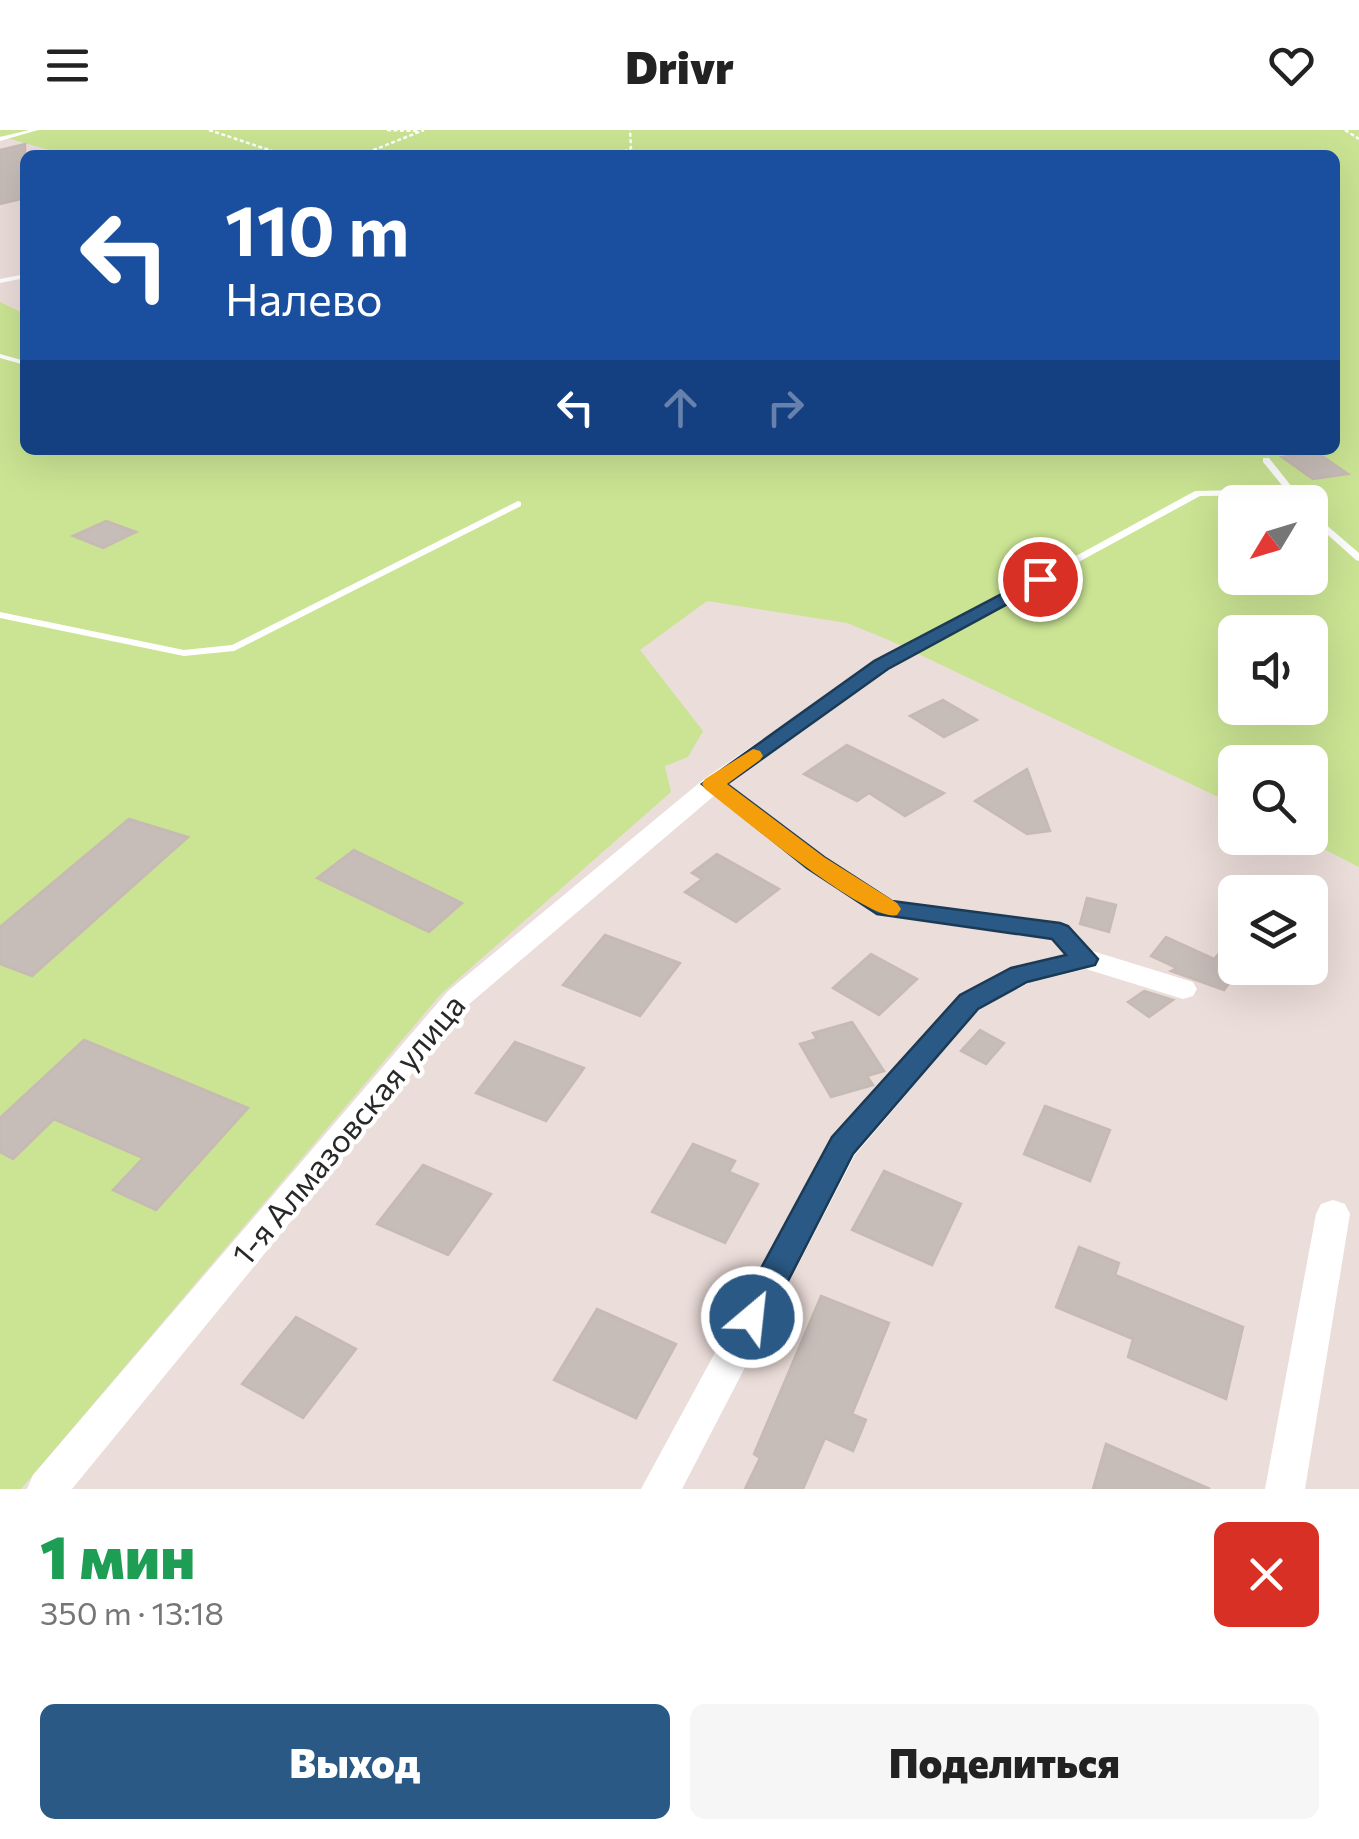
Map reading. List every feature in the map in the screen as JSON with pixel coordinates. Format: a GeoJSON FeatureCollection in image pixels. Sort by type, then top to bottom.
{"type":"FeatureCollection","features":[{"type":"Feature","properties":{"kind":"street","name":"1-я Алмазовская улица"},"geometry":{"type":"LineString","coordinates":[[47,1489],[458,998],[713,784],[881,665]]}},
{"type":"Feature","properties":{"kind":"street"},"geometry":{"type":"LineString","coordinates":[[661,1489],[843,1146],[969,1002],[1020,975],[1086,959],[1183,989]]}},
{"type":"Feature","properties":{"kind":"street"},"geometry":{"type":"LineString","coordinates":[[1285,1489],[1332,1214]]}},
{"type":"Feature","properties":{"kind":"lane"},"geometry":{"type":"LineString","coordinates":[[0,139],[35,130]]}},
{"type":"Feature","properties":{"kind":"lane"},"geometry":{"type":"LineString","coordinates":[[1266,460],[1285,485]]}},
{"type":"Feature","properties":{"kind":"lane"},"geometry":{"type":"LineString","coordinates":[[881,665],[1198,494],[1218,494]]}},
{"type":"Feature","properties":{"kind":"lane"},"geometry":{"type":"LineString","coordinates":[[0,615],[184,653],[234,648],[518,504]]}},
{"type":"Feature","properties":{"kind":"lane"},"geometry":{"type":"LineString","coordinates":[[1328,530],[1359,558]]}},
{"type":"Feature","properties":{"kind":"lane"},"geometry":{"type":"LineString","coordinates":[[713,784],[816,862],[886,908],[1060,932],[1086,959]]}},
{"type":"Feature","properties":{"kind":"path"},"geometry":{"type":"LineString","coordinates":[[209,130],[269,150]]}},
{"type":"Feature","properties":{"kind":"path"},"geometry":{"type":"LineString","coordinates":[[386,130],[422,130]]}},
{"type":"Feature","properties":{"kind":"path"},"geometry":{"type":"LineString","coordinates":[[373,150],[422,130]]}},
{"type":"Feature","properties":{"kind":"path"},"geometry":{"type":"LineString","coordinates":[[1346,130],[1359,139]]}},
{"type":"Feature","properties":{"kind":"green space"},"geometry":{"type":"Polygon","coordinates":[[[0,130],[1359,130],[1359,867],[1328,851],[1328,745],[1218,745],[1218,797],[847,623],[707,601],[640,650],[703,731],[688,757],[665,766],[671,792],[441,994],[21,1489],[0,1489],[0,302],[20,312],[20,455],[1340,455],[1340,150],[49,150],[0,136],[0,130]]]}},
{"type":"Feature","properties":{"kind":"building"},"geometry":{"type":"Polygon","coordinates":[[[25,144],[25,150],[20,150],[20,199],[0,204],[0,150],[25,144]]]}},
{"type":"Feature","properties":{"kind":"building"},"geometry":{"type":"Polygon","coordinates":[[[1320,455],[1348,474],[1313,479],[1282,457],[1320,455]]]}},
{"type":"Feature","properties":{"kind":"building"},"geometry":{"type":"Polygon","coordinates":[[[106,521],[136,532],[103,548],[73,536],[106,521]]]}},
{"type":"Feature","properties":{"kind":"building"},"geometry":{"type":"Polygon","coordinates":[[[943,700],[977,720],[944,737],[910,716],[943,700]]]}},
{"type":"Feature","properties":{"kind":"building"},"geometry":{"type":"Polygon","coordinates":[[[847,745],[944,793],[905,816],[869,793],[857,801],[804,774],[847,745]]]}},
{"type":"Feature","properties":{"kind":"building"},"geometry":{"type":"Polygon","coordinates":[[[1027,769],[1050,831],[1027,834],[975,801],[1027,769]]]}},
{"type":"Feature","properties":{"kind":"building"},"geometry":{"type":"Polygon","coordinates":[[[129,819],[188,837],[32,976],[0,964],[0,927],[129,819]]]}},
{"type":"Feature","properties":{"kind":"building"},"geometry":{"type":"Polygon","coordinates":[[[354,850],[462,903],[429,932],[317,878],[354,850]]]}},
{"type":"Feature","properties":{"kind":"building"},"geometry":{"type":"Polygon","coordinates":[[[717,854],[779,889],[736,922],[685,892],[702,879],[692,873],[717,854]]]}},
{"type":"Feature","properties":{"kind":"building"},"geometry":{"type":"Polygon","coordinates":[[[1087,898],[1116,905],[1109,932],[1080,924],[1087,898]]]}},
{"type":"Feature","properties":{"kind":"building"},"geometry":{"type":"Polygon","coordinates":[[[605,935],[680,963],[640,1016],[563,985],[605,935]]]}},
{"type":"Feature","properties":{"kind":"building"},"geometry":{"type":"Polygon","coordinates":[[[1166,937],[1214,959],[1218,955],[1218,985],[1228,985],[1224,990],[1171,971],[1177,968],[1151,956],[1166,937]]]}},
{"type":"Feature","properties":{"kind":"building"},"geometry":{"type":"Polygon","coordinates":[[[871,954],[917,979],[879,1015],[833,988],[871,954]]]}},
{"type":"Feature","properties":{"kind":"building"},"geometry":{"type":"Polygon","coordinates":[[[1144,991],[1173,1000],[1149,1017],[1128,1002],[1144,991]]]}},
{"type":"Feature","properties":{"kind":"building"},"geometry":{"type":"Polygon","coordinates":[[[852,1022],[884,1071],[867,1076],[873,1085],[831,1097],[800,1044],[817,1039],[813,1033],[852,1022]]]}},
{"type":"Feature","properties":{"kind":"building"},"geometry":{"type":"Polygon","coordinates":[[[980,1030],[1004,1043],[986,1064],[961,1051],[980,1030]]]}},
{"type":"Feature","properties":{"kind":"building"},"geometry":{"type":"Polygon","coordinates":[[[84,1040],[248,1108],[156,1210],[113,1190],[143,1158],[54,1119],[13,1159],[0,1152],[0,1118],[84,1040]]]}},
{"type":"Feature","properties":{"kind":"building"},"geometry":{"type":"Polygon","coordinates":[[[515,1042],[584,1068],[546,1121],[476,1093],[515,1042]]]}},
{"type":"Feature","properties":{"kind":"building"},"geometry":{"type":"Polygon","coordinates":[[[1045,1106],[1110,1130],[1090,1181],[1024,1154],[1045,1106]]]}},
{"type":"Feature","properties":{"kind":"building"},"geometry":{"type":"Polygon","coordinates":[[[693,1144],[735,1161],[729,1172],[758,1184],[725,1243],[652,1212],[693,1144]]]}},
{"type":"Feature","properties":{"kind":"building"},"geometry":{"type":"Polygon","coordinates":[[[423,1165],[491,1194],[448,1255],[377,1224],[423,1165]]]}},
{"type":"Feature","properties":{"kind":"building"},"geometry":{"type":"Polygon","coordinates":[[[884,1171],[961,1204],[932,1265],[852,1230],[884,1171]]]}},
{"type":"Feature","properties":{"kind":"building"},"geometry":{"type":"Polygon","coordinates":[[[1079,1247],[1119,1263],[1115,1275],[1243,1327],[1226,1399],[1128,1357],[1133,1339],[1056,1307],[1079,1247]]]}},
{"type":"Feature","properties":{"kind":"building"},"geometry":{"type":"Polygon","coordinates":[[[821,1296],[889,1323],[852,1414],[866,1420],[853,1451],[825,1438],[803,1489],[745,1489],[760,1458],[754,1454],[821,1296]]]}},
{"type":"Feature","properties":{"kind":"building"},"geometry":{"type":"Polygon","coordinates":[[[597,1309],[676,1344],[636,1418],[554,1380],[597,1309]]]}},
{"type":"Feature","properties":{"kind":"building"},"geometry":{"type":"Polygon","coordinates":[[[296,1317],[356,1349],[303,1418],[242,1384],[296,1317]]]}},
{"type":"Feature","properties":{"kind":"building"},"geometry":{"type":"Polygon","coordinates":[[[1106,1444],[1210,1489],[1093,1489],[1106,1444]]]}},
{"type":"Feature","properties":{"kind":"slow traffic"},"geometry":{"type":"LineString","coordinates":[[753,756],[713,784],[816,862],[889,909]]}},
{"type":"Feature","properties":{"kind":"route"},"geometry":{"type":"LineString","coordinates":[[752,1317],[843,1146],[969,1002],[1020,975],[1086,959],[1060,932],[886,908],[816,862],[713,784],[881,665],[1040,579]]}}]}
